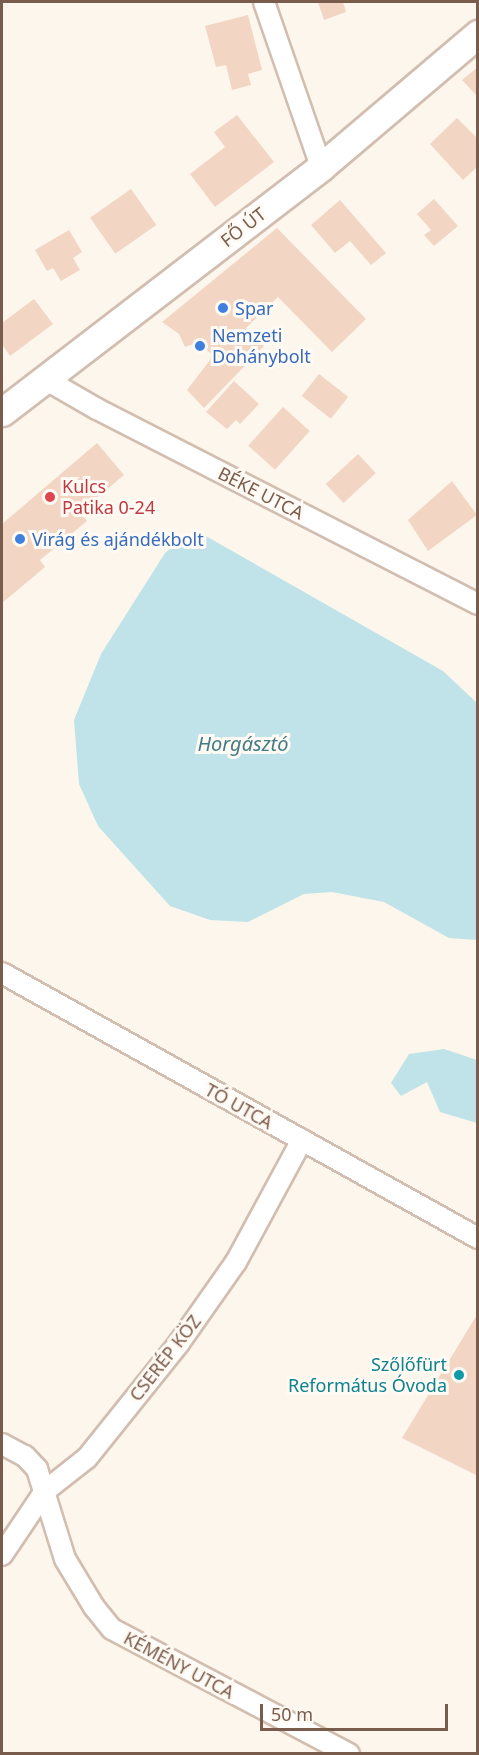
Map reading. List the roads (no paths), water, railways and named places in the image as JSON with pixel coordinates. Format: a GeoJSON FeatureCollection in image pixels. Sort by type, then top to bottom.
{"type":"FeatureCollection","features":[{"type":"Feature","properties":{"kind":"main road","name":"FŐ ÚT"},"geometry":{"type":"LineString","coordinates":[[2,412],[321,167],[477,34]]}},
{"type":"Feature","properties":{"kind":"street"},"geometry":{"type":"LineString","coordinates":[[264,2],[321,167]]}},
{"type":"Feature","properties":{"kind":"street","name":"BÉKE UTCA"},"geometry":{"type":"LineString","coordinates":[[45,379],[97,410],[477,604]]}},
{"type":"Feature","properties":{"kind":"street","name":"TÓ UTCA"},"geometry":{"type":"LineString","coordinates":[[2,973],[477,1238]]}},
{"type":"Feature","properties":{"kind":"street","name":"CSERÉP KÖZ"},"geometry":{"type":"LineString","coordinates":[[2,1555],[45,1491],[87,1458],[179,1342],[236,1262],[302,1140]]}},
{"type":"Feature","properties":{"kind":"street","name":"KÉMÉNY UTCA"},"geometry":{"type":"LineString","coordinates":[[2,1444],[26,1456],[37,1469],[65,1559],[94,1607],[112,1629],[349,1754]]}},
{"type":"Feature","properties":{"kind":"water","name":"Horgásztó"},"geometry":{"type":"Polygon","coordinates":[[[204,535],[443,671],[477,703],[477,940],[449,938],[384,902],[332,892],[304,894],[248,922],[210,920],[170,906],[98,826],[79,784],[74,720],[101,654],[165,553],[184,538],[204,535]]]}},
{"type":"Feature","properties":{"kind":"water"},"geometry":{"type":"Polygon","coordinates":[[[444,1049],[477,1060],[477,1123],[440,1112],[427,1082],[401,1096],[391,1083],[409,1054],[444,1049]]]}},
{"type":"Feature","properties":{"kind":"place","name":"Spar"},"geometry":{"type":"Point","coordinates":[223,308]}},
{"type":"Feature","properties":{"kind":"place","name":"Nemzeti Dohánybolt"},"geometry":{"type":"Point","coordinates":[200,346]}},
{"type":"Feature","properties":{"kind":"place","name":"Kulcs Patika 0-24"},"geometry":{"type":"Point","coordinates":[50,497]}},
{"type":"Feature","properties":{"kind":"place","name":"Virág és ajándékbolt"},"geometry":{"type":"Point","coordinates":[20,539]}},
{"type":"Feature","properties":{"kind":"place","name":"Szőlőfürt Református Óvoda"},"geometry":{"type":"Point","coordinates":[459,1375]}}]}
